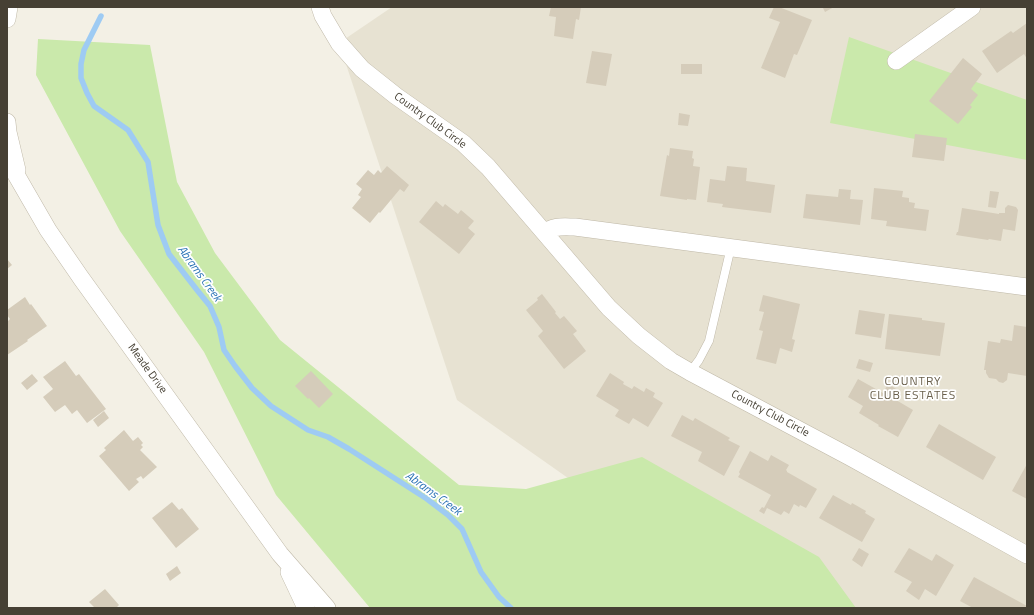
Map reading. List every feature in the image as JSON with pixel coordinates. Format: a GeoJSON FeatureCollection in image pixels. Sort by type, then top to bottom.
{"type":"FeatureCollection","features":[{"type":"Feature","properties":{"kind":"street"},"geometry":{"type":"LineString","coordinates":[[7,19],[9,7]]}},
{"type":"Feature","properties":{"kind":"street","name":"Country Club Circle"},"geometry":{"type":"LineString","coordinates":[[320,7],[323,16],[339,43],[362,69],[396,96],[463,143],[488,167],[609,308],[639,336],[671,361],[850,456],[1027,555]]}},
{"type":"Feature","properties":{"kind":"street"},"geometry":{"type":"LineString","coordinates":[[896,61],[972,7]]}},
{"type":"Feature","properties":{"kind":"street","name":"Meade Drive"},"geometry":{"type":"LineString","coordinates":[[7,122],[8,132],[20,180]]}},
{"type":"Feature","properties":{"kind":"street","name":"Meade Drive"},"geometry":{"type":"LineString","coordinates":[[7,159],[48,230],[73,266],[280,554],[327,608]]}},
{"type":"Feature","properties":{"kind":"street"},"geometry":{"type":"LineString","coordinates":[[545,233],[548,229],[556,227],[575,227],[1027,287]]}},
{"type":"Feature","properties":{"kind":"street","name":"Meade Drive"},"geometry":{"type":"LineString","coordinates":[[280,554],[306,608]]}},
{"type":"Feature","properties":{"kind":"lane"},"geometry":{"type":"LineString","coordinates":[[690,372],[699,360],[709,341],[731,247]]}},
{"type":"Feature","properties":{"kind":"shaded area"},"geometry":{"type":"Polygon","coordinates":[[[392,7],[1027,7],[1027,608],[753,608],[457,400],[339,43],[392,7]]]}},
{"type":"Feature","properties":{"kind":"green space"},"geometry":{"type":"Polygon","coordinates":[[[849,37],[1027,100],[1027,160],[830,123],[849,37]]]}},
{"type":"Feature","properties":{"kind":"green space"},"geometry":{"type":"Polygon","coordinates":[[[38,39],[150,45],[177,182],[215,253],[280,340],[459,485],[526,489],[642,457],[819,557],[856,608],[370,608],[276,495],[204,352],[120,231],[36,75],[38,39]]]}},
{"type":"Feature","properties":{"kind":"building"},"geometry":{"type":"Polygon","coordinates":[[[551,7],[581,7],[579,20],[576,19],[573,39],[554,36],[556,17],[549,16],[551,7]]]}},
{"type":"Feature","properties":{"kind":"building"},"geometry":{"type":"Polygon","coordinates":[[[774,7],[779,7],[812,20],[797,55],[794,54],[785,78],[761,68],[780,22],[769,18],[774,7]]]}},
{"type":"Feature","properties":{"kind":"building"},"geometry":{"type":"Polygon","coordinates":[[[824,7],[834,7],[825,12],[824,7]]]}},
{"type":"Feature","properties":{"kind":"building"},"geometry":{"type":"Polygon","coordinates":[[[1027,23],[1027,59],[1024,54],[997,73],[982,51],[1011,31],[1013,33],[1027,23]]]}},
{"type":"Feature","properties":{"kind":"building"},"geometry":{"type":"Polygon","coordinates":[[[592,51],[612,54],[606,86],[586,83],[592,51]]]}},
{"type":"Feature","properties":{"kind":"building"},"geometry":{"type":"Polygon","coordinates":[[[963,58],[982,74],[971,89],[978,95],[970,105],[972,107],[958,124],[929,101],[963,58]]]}},
{"type":"Feature","properties":{"kind":"building"},"geometry":{"type":"Polygon","coordinates":[[[681,64],[702,64],[702,74],[681,74],[681,64]]]}},
{"type":"Feature","properties":{"kind":"building"},"geometry":{"type":"Polygon","coordinates":[[[679,113],[690,115],[688,126],[678,125],[679,113]]]}},
{"type":"Feature","properties":{"kind":"building"},"geometry":{"type":"Polygon","coordinates":[[[915,134],[947,138],[944,161],[912,157],[915,134]]]}},
{"type":"Feature","properties":{"kind":"building"},"geometry":{"type":"Polygon","coordinates":[[[670,148],[693,151],[693,166],[700,167],[696,200],[660,196],[667,155],[669,156],[670,148]]]}},
{"type":"Feature","properties":{"kind":"building"},"geometry":{"type":"Polygon","coordinates":[[[387,166],[409,185],[404,192],[400,189],[370,223],[352,208],[361,197],[358,195],[362,189],[356,184],[368,170],[374,175],[378,170],[381,173],[387,166]]]}},
{"type":"Feature","properties":{"kind":"building"},"geometry":{"type":"Polygon","coordinates":[[[727,166],[747,168],[746,181],[775,185],[771,213],[722,207],[723,204],[707,202],[710,179],[725,181],[727,166]]]}},
{"type":"Feature","properties":{"kind":"building"},"geometry":{"type":"Polygon","coordinates":[[[874,188],[903,191],[902,197],[909,198],[909,202],[915,203],[914,208],[929,210],[926,231],[886,226],[887,221],[871,219],[874,188]]]}},
{"type":"Feature","properties":{"kind":"building"},"geometry":{"type":"Polygon","coordinates":[[[839,189],[851,190],[850,199],[863,200],[860,225],[803,218],[806,194],[838,197],[839,189]]]}},
{"type":"Feature","properties":{"kind":"building"},"geometry":{"type":"Polygon","coordinates":[[[990,191],[999,192],[996,208],[988,207],[990,191]]]}},
{"type":"Feature","properties":{"kind":"building"},"geometry":{"type":"Polygon","coordinates":[[[436,201],[443,207],[445,204],[458,214],[461,210],[474,221],[468,228],[475,234],[459,254],[419,222],[436,201]]]}},
{"type":"Feature","properties":{"kind":"building"},"geometry":{"type":"Polygon","coordinates":[[[1008,205],[1016,207],[1018,210],[1015,231],[1003,229],[1001,241],[956,235],[958,232],[962,208],[999,214],[1005,213],[1005,208],[1008,205]]]}},
{"type":"Feature","properties":{"kind":"building"},"geometry":{"type":"Polygon","coordinates":[[[7,259],[12,265],[7,269],[7,259]]]}},
{"type":"Feature","properties":{"kind":"building"},"geometry":{"type":"Polygon","coordinates":[[[542,294],[560,319],[564,316],[577,331],[573,334],[586,351],[564,369],[538,336],[543,331],[526,310],[538,300],[537,298],[542,294]]]}},
{"type":"Feature","properties":{"kind":"building"},"geometry":{"type":"Polygon","coordinates":[[[763,295],[800,304],[792,339],[795,340],[792,352],[780,348],[776,364],[756,359],[763,331],[759,330],[764,312],[759,311],[763,295]]]}},
{"type":"Feature","properties":{"kind":"building"},"geometry":{"type":"Polygon","coordinates":[[[25,297],[47,326],[7,355],[7,322],[10,319],[7,315],[7,310],[25,297]]]}},
{"type":"Feature","properties":{"kind":"building"},"geometry":{"type":"Polygon","coordinates":[[[859,310],[885,314],[881,338],[855,334],[859,310]]]}},
{"type":"Feature","properties":{"kind":"building"},"geometry":{"type":"Polygon","coordinates":[[[889,314],[922,318],[922,320],[945,323],[940,356],[885,349],[889,314]]]}},
{"type":"Feature","properties":{"kind":"building"},"geometry":{"type":"Polygon","coordinates":[[[1014,325],[1027,327],[1027,376],[1008,373],[1007,380],[1003,383],[996,379],[989,378],[986,370],[984,370],[988,341],[1000,343],[1001,339],[1012,341],[1014,325]]]}},
{"type":"Feature","properties":{"kind":"building"},"geometry":{"type":"Polygon","coordinates":[[[859,359],[873,363],[870,372],[856,368],[859,359]]]}},
{"type":"Feature","properties":{"kind":"building"},"geometry":{"type":"Polygon","coordinates":[[[65,361],[76,376],[79,374],[106,409],[87,423],[77,410],[72,414],[65,405],[55,412],[43,397],[53,389],[43,377],[65,361]]]}},
{"type":"Feature","properties":{"kind":"building"},"geometry":{"type":"Polygon","coordinates":[[[311,371],[333,394],[319,408],[295,386],[311,371]]]}},
{"type":"Feature","properties":{"kind":"building"},"geometry":{"type":"Polygon","coordinates":[[[610,373],[624,382],[623,384],[632,389],[634,386],[644,392],[646,388],[655,393],[653,397],[663,403],[648,427],[633,418],[629,424],[615,416],[619,410],[596,396],[610,373]]]}},
{"type":"Feature","properties":{"kind":"building"},"geometry":{"type":"Polygon","coordinates":[[[32,374],[38,381],[27,390],[21,383],[32,374]]]}},
{"type":"Feature","properties":{"kind":"building"},"geometry":{"type":"Polygon","coordinates":[[[858,379],[883,393],[888,384],[901,392],[896,400],[913,410],[898,437],[859,413],[863,406],[848,397],[858,379]]]}},
{"type":"Feature","properties":{"kind":"building"},"geometry":{"type":"Polygon","coordinates":[[[104,411],[109,418],[98,427],[93,420],[104,411]]]}},
{"type":"Feature","properties":{"kind":"building"},"geometry":{"type":"Polygon","coordinates":[[[682,415],[693,421],[695,418],[730,438],[728,440],[740,446],[724,476],[698,461],[702,452],[671,436],[682,415]]]}},
{"type":"Feature","properties":{"kind":"building"},"geometry":{"type":"Polygon","coordinates":[[[939,424],[996,457],[983,480],[926,447],[939,424]]]}},
{"type":"Feature","properties":{"kind":"building"},"geometry":{"type":"Polygon","coordinates":[[[124,430],[133,441],[138,437],[143,443],[141,445],[143,447],[140,450],[157,467],[143,479],[141,476],[136,479],[139,482],[129,491],[99,456],[106,450],[104,448],[124,430]]]}},
{"type":"Feature","properties":{"kind":"building"},"geometry":{"type":"Polygon","coordinates":[[[750,451],[768,461],[771,455],[789,465],[786,470],[787,472],[817,489],[806,508],[800,505],[799,507],[794,504],[789,514],[784,511],[781,515],[767,508],[764,514],[759,511],[762,507],[764,508],[771,495],[738,477],[750,451]]]}},
{"type":"Feature","properties":{"kind":"building"},"geometry":{"type":"Polygon","coordinates":[[[1027,464],[1027,499],[1012,491],[1027,464]]]}},
{"type":"Feature","properties":{"kind":"building"},"geometry":{"type":"Polygon","coordinates":[[[833,495],[866,511],[865,513],[875,519],[862,542],[819,518],[833,495]]]}},
{"type":"Feature","properties":{"kind":"building"},"geometry":{"type":"Polygon","coordinates":[[[172,502],[179,510],[182,508],[199,529],[176,548],[152,518],[172,502]]]}},
{"type":"Feature","properties":{"kind":"building"},"geometry":{"type":"Polygon","coordinates":[[[859,548],[869,554],[862,567],[852,560],[859,548]]]}},
{"type":"Feature","properties":{"kind":"building"},"geometry":{"type":"Polygon","coordinates":[[[909,548],[932,561],[936,554],[954,565],[936,596],[925,589],[919,600],[906,591],[912,582],[894,572],[909,548]]]}},
{"type":"Feature","properties":{"kind":"building"},"geometry":{"type":"Polygon","coordinates":[[[177,566],[181,573],[170,581],[166,574],[177,566]]]}},
{"type":"Feature","properties":{"kind":"building"},"geometry":{"type":"Polygon","coordinates":[[[974,577],[1027,606],[1025,608],[973,608],[960,601],[974,577]]]}},
{"type":"Feature","properties":{"kind":"building"},"geometry":{"type":"Polygon","coordinates":[[[105,589],[119,605],[116,608],[95,608],[89,602],[105,589]]]}},
{"type":"Feature","properties":{"kind":"waterway","name":"Abrams Creek"},"geometry":{"type":"LineString","coordinates":[[101,16],[84,50],[81,64],[81,78],[94,106],[128,130],[148,162],[158,225],[169,254],[210,306],[219,327],[224,350],[235,366],[252,388],[271,406],[308,430],[328,437],[349,449],[427,499],[448,515],[462,529],[481,572],[499,597],[511,608]]}},
{"type":"Feature","properties":{"kind":"district","name":"COUNTRY CLUB ESTATES"},"geometry":{"type":"Point","coordinates":[913,389]}}]}
